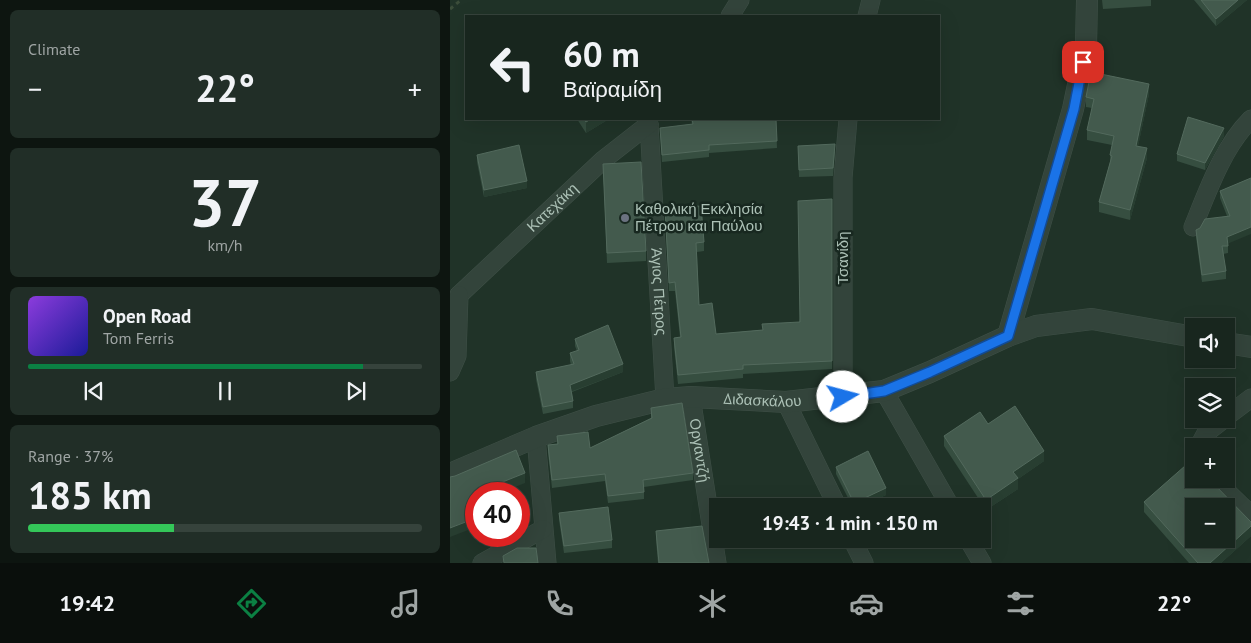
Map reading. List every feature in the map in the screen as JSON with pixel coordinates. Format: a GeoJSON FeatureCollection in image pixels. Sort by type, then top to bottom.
{"type":"FeatureCollection","features":[{"type":"Feature","properties":{"kind":"street"},"geometry":{"type":"LineString","coordinates":[[731,15],[740,0]]}},
{"type":"Feature","properties":{"kind":"street"},"geometry":{"type":"LineString","coordinates":[[867,15],[871,0]]}},
{"type":"Feature","properties":{"kind":"street"},"geometry":{"type":"LineString","coordinates":[[1008,336],[1074,109],[1086,46],[1087,0]]}},
{"type":"Feature","properties":{"kind":"street"},"geometry":{"type":"LineString","coordinates":[[1193,227],[1213,178],[1241,128],[1251,118]]}},
{"type":"Feature","properties":{"kind":"street","name":"Τσανίδη"},"geometry":{"type":"LineString","coordinates":[[843,397],[843,178],[848,120]]}},
{"type":"Feature","properties":{"kind":"street","name":"Κατεχάκη"},"geometry":{"type":"LineString","coordinates":[[454,291],[603,160],[648,124]]}},
{"type":"Feature","properties":{"kind":"street","name":"Άγιος Πέτρος"},"geometry":{"type":"LineString","coordinates":[[648,124],[665,399]]}},
{"type":"Feature","properties":{"kind":"street"},"geometry":{"type":"LineString","coordinates":[[450,372],[457,356],[454,291]]}},
{"type":"Feature","properties":{"kind":"street","name":"Διδασκάλου"},"geometry":{"type":"LineString","coordinates":[[450,474],[536,437],[596,416],[665,399],[692,397],[786,402],[884,391],[1008,336],[1036,326],[1092,319],[1185,335]]}},
{"type":"Feature","properties":{"kind":"street"},"geometry":{"type":"LineString","coordinates":[[1235,344],[1251,347]]}},
{"type":"Feature","properties":{"kind":"street"},"geometry":{"type":"LineString","coordinates":[[884,391],[945,498]]}},
{"type":"Feature","properties":{"kind":"street","name":"Οργαντζή"},"geometry":{"type":"LineString","coordinates":[[692,397],[717,563]]}},
{"type":"Feature","properties":{"kind":"street"},"geometry":{"type":"LineString","coordinates":[[1235,410],[1251,398]]}},
{"type":"Feature","properties":{"kind":"street"},"geometry":{"type":"LineString","coordinates":[[786,402],[833,498]]}},
{"type":"Feature","properties":{"kind":"street"},"geometry":{"type":"LineString","coordinates":[[1203,438],[1212,428]]}},
{"type":"Feature","properties":{"kind":"street"},"geometry":{"type":"LineString","coordinates":[[536,437],[547,563]]}},
{"type":"Feature","properties":{"kind":"street"},"geometry":{"type":"LineString","coordinates":[[1223,488],[1251,515]]}},
{"type":"Feature","properties":{"kind":"street"},"geometry":{"type":"LineString","coordinates":[[482,563],[544,529]]}},
{"type":"Feature","properties":{"kind":"street"},"geometry":{"type":"LineString","coordinates":[[856,548],[864,563]]}},
{"type":"Feature","properties":{"kind":"street"},"geometry":{"type":"LineString","coordinates":[[973,548],[982,563]]}},
{"type":"Feature","properties":{"kind":"path"},"geometry":{"type":"LineString","coordinates":[[450,9],[461,0]]}},
{"type":"Feature","properties":{"kind":"building"},"geometry":{"type":"Polygon","coordinates":[[[1201,0],[1238,0],[1216,19],[1201,0]]]}},
{"type":"Feature","properties":{"kind":"building"},"geometry":{"type":"Polygon","coordinates":[[[1091,72],[1149,84],[1136,146],[1147,148],[1130,210],[1099,202],[1112,156],[1110,155],[1114,136],[1087,130],[1094,99],[1086,97],[1091,72]]]}},
{"type":"Feature","properties":{"kind":"building"},"geometry":{"type":"Polygon","coordinates":[[[1188,117],[1224,128],[1205,163],[1177,154],[1188,117]]]}},
{"type":"Feature","properties":{"kind":"building"},"geometry":{"type":"Polygon","coordinates":[[[692,120],[776,120],[777,141],[709,145],[709,150],[662,155],[660,128],[693,124],[692,120]]]}},
{"type":"Feature","properties":{"kind":"building"},"geometry":{"type":"Polygon","coordinates":[[[835,144],[833,168],[799,170],[798,146],[835,144]]]}},
{"type":"Feature","properties":{"kind":"building"},"geometry":{"type":"Polygon","coordinates":[[[519,145],[527,181],[484,190],[477,155],[519,145]]]}},
{"type":"Feature","properties":{"kind":"building","name":"Καθολική Εκκλησία Πέτρου και Παύλου"},"geometry":{"type":"Polygon","coordinates":[[[641,162],[646,251],[607,253],[603,164],[641,162]]]}},
{"type":"Feature","properties":{"kind":"building"},"geometry":{"type":"Polygon","coordinates":[[[1251,178],[1251,227],[1227,237],[1228,246],[1222,246],[1226,271],[1202,275],[1196,230],[1200,228],[1205,219],[1230,216],[1220,191],[1251,178]]]}},
{"type":"Feature","properties":{"kind":"building"},"geometry":{"type":"Polygon","coordinates":[[[832,199],[832,361],[743,365],[743,369],[678,375],[674,338],[681,337],[675,282],[669,283],[665,208],[701,206],[704,242],[696,243],[699,305],[712,303],[716,334],[763,330],[762,324],[800,322],[798,201],[832,199]]]}},
{"type":"Feature","properties":{"kind":"building"},"geometry":{"type":"Polygon","coordinates":[[[608,325],[623,364],[570,385],[573,401],[543,407],[536,372],[574,364],[570,353],[579,350],[575,339],[608,325]]]}},
{"type":"Feature","properties":{"kind":"building"},"geometry":{"type":"Polygon","coordinates":[[[682,403],[693,473],[643,480],[644,492],[608,496],[605,474],[552,480],[548,445],[558,444],[557,436],[588,432],[590,448],[652,418],[651,408],[682,403]]]}},
{"type":"Feature","properties":{"kind":"building"},"geometry":{"type":"Polygon","coordinates":[[[1015,406],[1044,451],[1013,472],[1018,478],[989,498],[985,498],[944,436],[980,412],[988,424],[1015,406]]]}},
{"type":"Feature","properties":{"kind":"building"},"geometry":{"type":"Polygon","coordinates":[[[516,450],[525,473],[502,482],[465,482],[465,522],[450,528],[450,477],[516,450]]]}},
{"type":"Feature","properties":{"kind":"building"},"geometry":{"type":"Polygon","coordinates":[[[868,451],[886,488],[865,498],[852,498],[836,467],[868,451]]]}},
{"type":"Feature","properties":{"kind":"building"},"geometry":{"type":"Polygon","coordinates":[[[1185,466],[1185,488],[1218,488],[1228,498],[1185,498],[1185,548],[1227,548],[1210,563],[1198,563],[1144,502],[1185,466]]]}},
{"type":"Feature","properties":{"kind":"building"},"geometry":{"type":"Polygon","coordinates":[[[1235,506],[1251,522],[1251,526],[1235,540],[1235,506]]]}},
{"type":"Feature","properties":{"kind":"building"},"geometry":{"type":"Polygon","coordinates":[[[608,507],[612,540],[564,546],[559,513],[608,507]]]}},
{"type":"Feature","properties":{"kind":"building"},"geometry":{"type":"Polygon","coordinates":[[[702,526],[709,563],[659,563],[656,531],[702,526]]]}},
{"type":"Feature","properties":{"kind":"building"},"geometry":{"type":"Polygon","coordinates":[[[517,548],[536,548],[538,563],[504,563],[503,556],[517,548]]]}},
{"type":"Feature","properties":{"kind":"place","name":"Καθολική Εκκλησία Πέτρου και Παύλου"},"geometry":{"type":"Point","coordinates":[625,218]}},
{"type":"Feature","properties":{"kind":"route"},"geometry":{"type":"LineString","coordinates":[[843,397],[884,391],[1008,336],[1074,109],[1083,62]]}}]}
